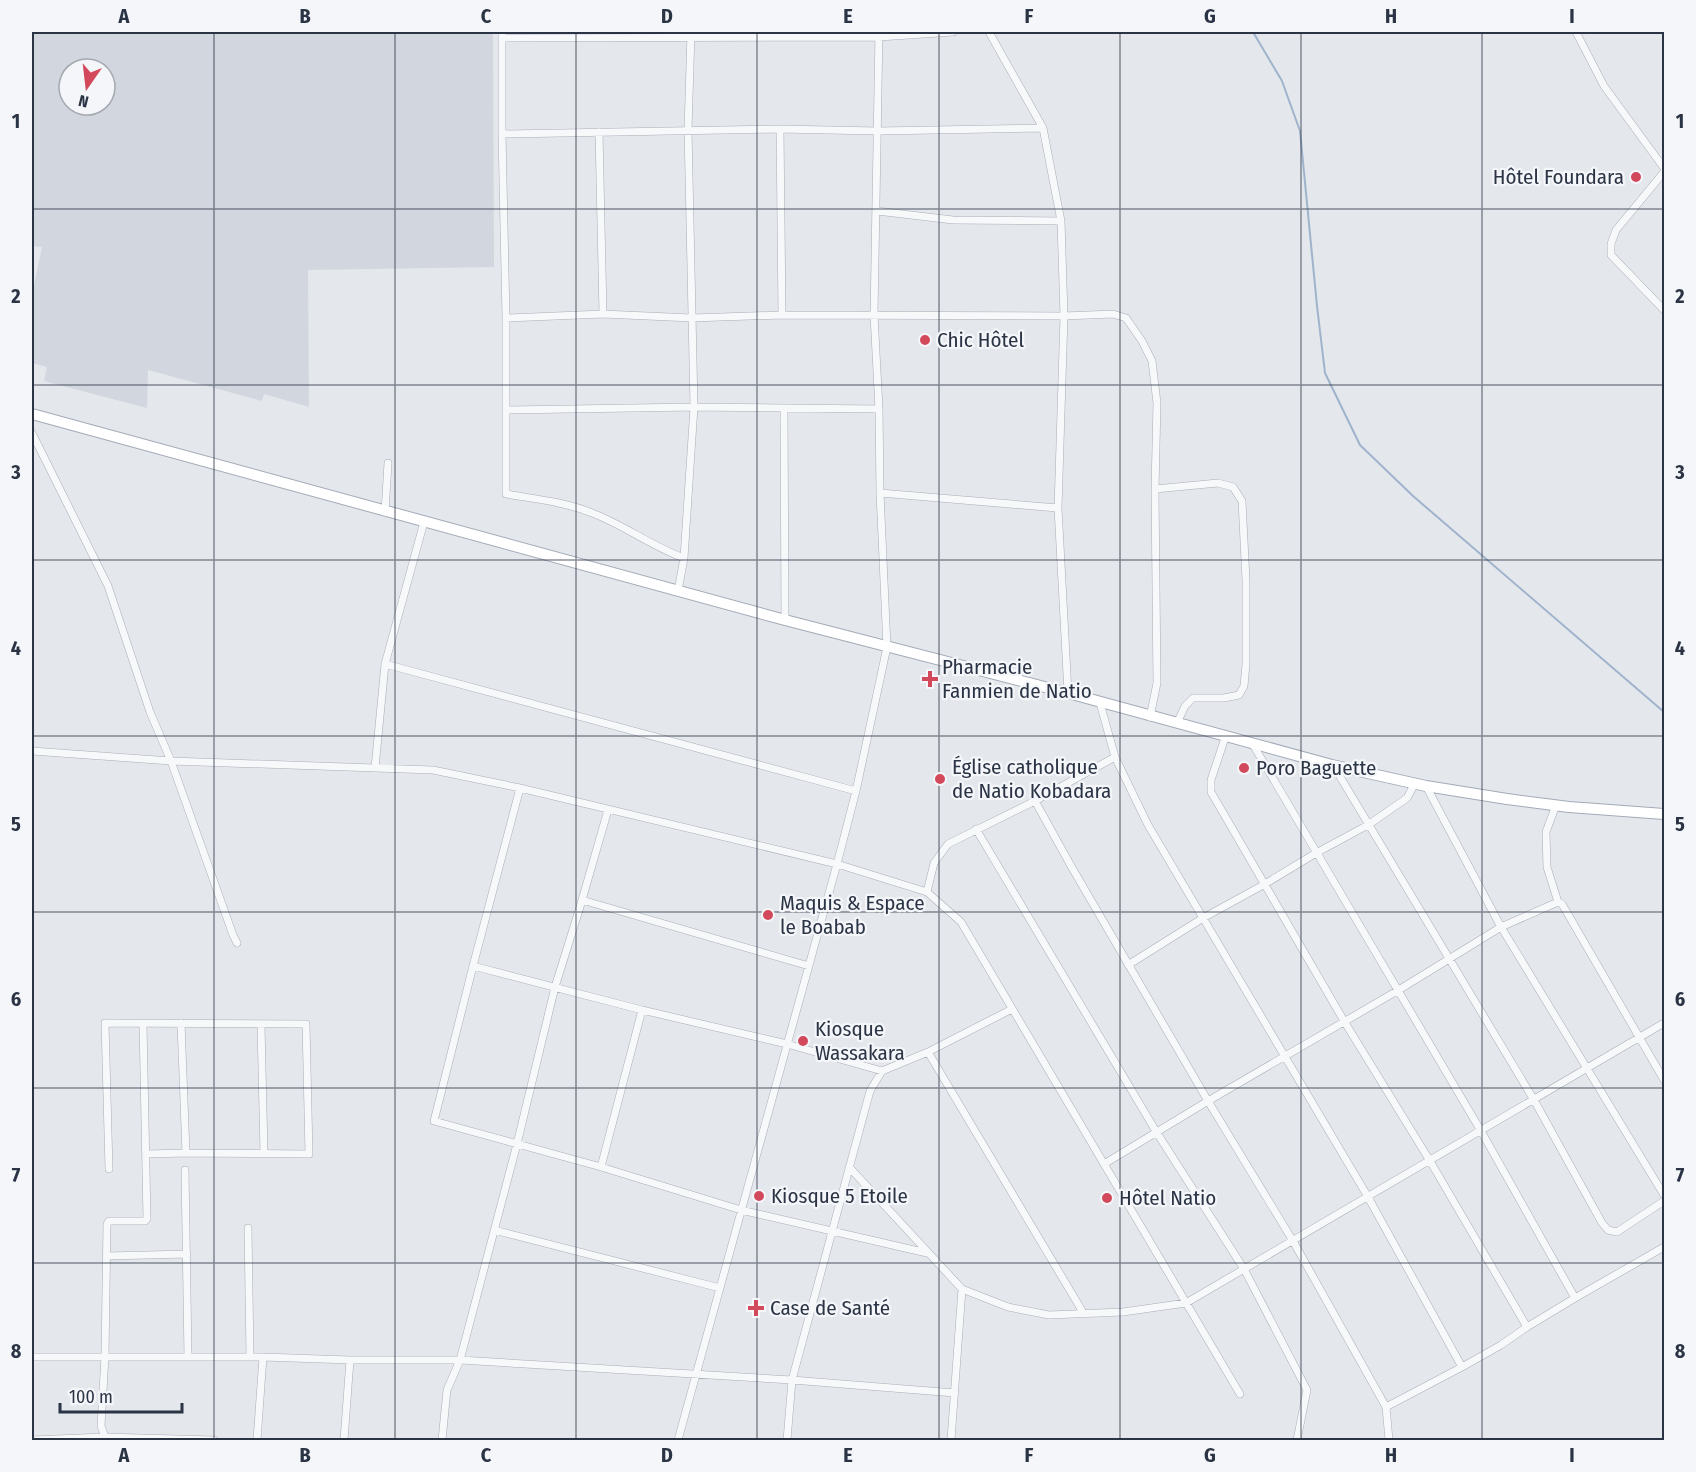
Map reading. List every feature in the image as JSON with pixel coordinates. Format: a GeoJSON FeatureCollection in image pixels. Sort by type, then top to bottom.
{"type":"FeatureCollection","features":[{"type":"Feature","properties":{"kind":"main road"},"geometry":{"type":"LineString","coordinates":[[32,414],[385,512],[1332,765],[1421,784],[1556,805],[1665,814]]}},
{"type":"Feature","properties":{"kind":"street"},"geometry":{"type":"LineString","coordinates":[[684,558],[667,552],[591,512],[545,500],[506,494],[502,35],[953,32]]}},
{"type":"Feature","properties":{"kind":"street"},"geometry":{"type":"LineString","coordinates":[[989,32],[1043,128],[1061,221],[1064,316],[1058,508],[1068,693]]}},
{"type":"Feature","properties":{"kind":"street"},"geometry":{"type":"LineString","coordinates":[[1576,32],[1604,86],[1665,170],[1616,230],[1611,244],[1611,255],[1665,310]]}},
{"type":"Feature","properties":{"kind":"street"},"geometry":{"type":"LineString","coordinates":[[678,591],[684,558],[694,406],[688,130],[691,34]]}},
{"type":"Feature","properties":{"kind":"street"},"geometry":{"type":"LineString","coordinates":[[678,1440],[837,864],[856,791],[887,647],[874,315],[879,34]]}},
{"type":"Feature","properties":{"kind":"street"},"geometry":{"type":"LineString","coordinates":[[502,134],[688,130],[878,131],[1043,128]]}},
{"type":"Feature","properties":{"kind":"street"},"geometry":{"type":"LineString","coordinates":[[780,129],[782,315]]}},
{"type":"Feature","properties":{"kind":"street"},"geometry":{"type":"LineString","coordinates":[[599,132],[603,315]]}},
{"type":"Feature","properties":{"kind":"street"},"geometry":{"type":"LineString","coordinates":[[877,211],[953,220],[1061,221]]}},
{"type":"Feature","properties":{"kind":"street"},"geometry":{"type":"LineString","coordinates":[[506,318],[603,315],[692,318],[782,315],[1064,316],[1113,314],[1126,318],[1152,361],[1157,403],[1155,489],[1157,683],[1150,717]]}},
{"type":"Feature","properties":{"kind":"street"},"geometry":{"type":"LineString","coordinates":[[506,410],[694,406],[879,409]]}},
{"type":"Feature","properties":{"kind":"street"},"geometry":{"type":"LineString","coordinates":[[784,408],[786,620]]}},
{"type":"Feature","properties":{"kind":"street"},"geometry":{"type":"LineString","coordinates":[[32,433],[108,586],[150,712],[171,761],[237,943]]}},
{"type":"Feature","properties":{"kind":"street"},"geometry":{"type":"LineString","coordinates":[[385,512],[388,463]]}},
{"type":"Feature","properties":{"kind":"street"},"geometry":{"type":"LineString","coordinates":[[1155,489],[1218,483],[1233,487],[1242,501],[1246,591],[1244,686],[1239,695],[1224,698],[1193,698],[1185,706],[1177,723]]}},
{"type":"Feature","properties":{"kind":"street"},"geometry":{"type":"LineString","coordinates":[[880,493],[1058,508]]}},
{"type":"Feature","properties":{"kind":"street"},"geometry":{"type":"LineString","coordinates":[[375,768],[385,664],[424,522]]}},
{"type":"Feature","properties":{"kind":"street"},"geometry":{"type":"LineString","coordinates":[[385,664],[856,791]]}},
{"type":"Feature","properties":{"kind":"street"},"geometry":{"type":"LineString","coordinates":[[1100,703],[1115,757],[1148,825],[1368,1197],[1462,1367]]}},
{"type":"Feature","properties":{"kind":"street"},"geometry":{"type":"LineString","coordinates":[[1226,735],[1211,780],[1211,792],[1344,1021],[1430,1161],[1527,1327]]}},
{"type":"Feature","properties":{"kind":"street"},"geometry":{"type":"LineString","coordinates":[[1251,742],[1481,1131],[1575,1298]]}},
{"type":"Feature","properties":{"kind":"street"},"geometry":{"type":"LineString","coordinates":[[32,751],[171,761],[433,770],[837,864],[927,892],[961,922],[1240,1394]]}},
{"type":"Feature","properties":{"kind":"street"},"geometry":{"type":"LineString","coordinates":[[927,892],[934,863],[948,844],[1035,801],[1115,757]]}},
{"type":"Feature","properties":{"kind":"street"},"geometry":{"type":"LineString","coordinates":[[1332,765],[1534,1100],[1602,1223],[1608,1230],[1617,1232],[1665,1201]]}},
{"type":"Feature","properties":{"kind":"street"},"geometry":{"type":"LineString","coordinates":[[1128,965],[1203,918],[1368,825],[1407,798],[1421,784],[1501,927],[1665,1195]]}},
{"type":"Feature","properties":{"kind":"street"},"geometry":{"type":"LineString","coordinates":[[520,789],[472,966],[435,1120],[741,1210],[927,1253]]}},
{"type":"Feature","properties":{"kind":"street"},"geometry":{"type":"LineString","coordinates":[[1035,801],[1128,965],[1293,1241],[1386,1407],[1389,1440]]}},
{"type":"Feature","properties":{"kind":"street"},"geometry":{"type":"LineString","coordinates":[[1556,805],[1546,832],[1547,867],[1558,902],[1562,904],[1665,1080]]}},
{"type":"Feature","properties":{"kind":"street"},"geometry":{"type":"LineString","coordinates":[[442,1440],[447,1390],[460,1360],[517,1144],[555,987],[608,810]]}},
{"type":"Feature","properties":{"kind":"street"},"geometry":{"type":"LineString","coordinates":[[976,829],[1157,1133],[1244,1269],[1307,1390],[1297,1440]]}},
{"type":"Feature","properties":{"kind":"street"},"geometry":{"type":"LineString","coordinates":[[582,900],[809,966]]}},
{"type":"Feature","properties":{"kind":"street"},"geometry":{"type":"LineString","coordinates":[[1104,1164],[1501,927],[1558,902]]}},
{"type":"Feature","properties":{"kind":"street"},"geometry":{"type":"LineString","coordinates":[[472,966],[642,1010],[787,1044],[882,1071]]}},
{"type":"Feature","properties":{"kind":"street"},"geometry":{"type":"LineString","coordinates":[[787,1440],[792,1380],[870,1091],[882,1071],[928,1052],[1012,1009]]}},
{"type":"Feature","properties":{"kind":"street"},"geometry":{"type":"LineString","coordinates":[[601,1167],[642,1010]]}},
{"type":"Feature","properties":{"kind":"street"},"geometry":{"type":"LineString","coordinates":[[109,1169],[105,1023],[306,1024],[309,1154],[146,1154]]}},
{"type":"Feature","properties":{"kind":"street"},"geometry":{"type":"LineString","coordinates":[[181,1023],[186,1153]]}},
{"type":"Feature","properties":{"kind":"street"},"geometry":{"type":"LineString","coordinates":[[849,1167],[962,1289],[1008,1307],[1049,1315],[1123,1312],[1186,1303],[1665,1023]]}},
{"type":"Feature","properties":{"kind":"street"},"geometry":{"type":"LineString","coordinates":[[105,1439],[101,1426],[105,1356],[107,1224],[109,1221],[145,1221],[147,1219],[143,1024]]}},
{"type":"Feature","properties":{"kind":"street"},"geometry":{"type":"LineString","coordinates":[[261,1025],[264,1154]]}},
{"type":"Feature","properties":{"kind":"street"},"geometry":{"type":"LineString","coordinates":[[928,1052],[1084,1314]]}},
{"type":"Feature","properties":{"kind":"street"},"geometry":{"type":"LineString","coordinates":[[185,1170],[188,1357]]}},
{"type":"Feature","properties":{"kind":"street"},"geometry":{"type":"LineString","coordinates":[[248,1228],[249,1357]]}},
{"type":"Feature","properties":{"kind":"street"},"geometry":{"type":"LineString","coordinates":[[494,1230],[720,1288]]}},
{"type":"Feature","properties":{"kind":"street"},"geometry":{"type":"LineString","coordinates":[[1386,1407],[1501,1345],[1575,1298],[1665,1246]]}},
{"type":"Feature","properties":{"kind":"street"},"geometry":{"type":"LineString","coordinates":[[107,1256],[187,1254]]}},
{"type":"Feature","properties":{"kind":"street"},"geometry":{"type":"LineString","coordinates":[[951,1440],[962,1289]]}},
{"type":"Feature","properties":{"kind":"street"},"geometry":{"type":"LineString","coordinates":[[32,1357],[460,1360],[792,1380],[955,1393]]}},
{"type":"Feature","properties":{"kind":"street"},"geometry":{"type":"LineString","coordinates":[[257,1440],[263,1357]]}},
{"type":"Feature","properties":{"kind":"street"},"geometry":{"type":"LineString","coordinates":[[344,1440],[350,1360]]}},
{"type":"Feature","properties":{"kind":"street"},"geometry":{"type":"LineString","coordinates":[[32,1440],[214,1440]]}},
{"type":"Feature","properties":{"kind":"shaded area"},"geometry":{"type":"Polygon","coordinates":[[[32,32],[493,32],[494,267],[308,270],[309,407],[264,394],[262,401],[148,370],[147,408],[44,381],[47,367],[32,363],[32,295],[42,247],[32,246],[32,32]]]}},
{"type":"Feature","properties":{"kind":"waterway"},"geometry":{"type":"LineString","coordinates":[[1253,32],[1282,81],[1300,131],[1325,373],[1360,445],[1413,496],[1664,712]]}},
{"type":"Feature","properties":{"kind":"place","name":"Hôtel Foundara"},"geometry":{"type":"Point","coordinates":[1636,177]}},
{"type":"Feature","properties":{"kind":"place","name":"Chic Hôtel"},"geometry":{"type":"Point","coordinates":[925,340]}},
{"type":"Feature","properties":{"kind":"place","name":"Pharmacie Fanmien de Natio"},"geometry":{"type":"Point","coordinates":[930,679]}},
{"type":"Feature","properties":{"kind":"place","name":"Poro Baguette"},"geometry":{"type":"Point","coordinates":[1244,768]}},
{"type":"Feature","properties":{"kind":"place","name":"Église catholique de Natio Kobadara"},"geometry":{"type":"Point","coordinates":[940,779]}},
{"type":"Feature","properties":{"kind":"place","name":"Maquis & Espace le Boabab"},"geometry":{"type":"Point","coordinates":[768,915]}},
{"type":"Feature","properties":{"kind":"place","name":"Kiosque Wassakara"},"geometry":{"type":"Point","coordinates":[803,1041]}},
{"type":"Feature","properties":{"kind":"place","name":"Kiosque 5 Etoile"},"geometry":{"type":"Point","coordinates":[759,1196]}},
{"type":"Feature","properties":{"kind":"place","name":"Hôtel Natio"},"geometry":{"type":"Point","coordinates":[1107,1198]}},
{"type":"Feature","properties":{"kind":"place","name":"Case de Santé"},"geometry":{"type":"Point","coordinates":[756,1308]}}]}
